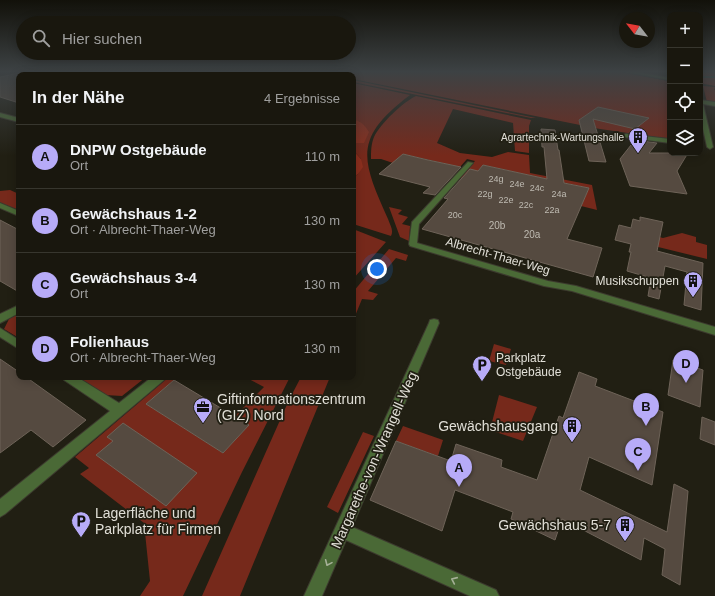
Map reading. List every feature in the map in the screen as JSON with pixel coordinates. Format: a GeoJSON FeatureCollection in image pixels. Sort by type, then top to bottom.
{"type":"FeatureCollection","features":[{"type":"Feature","properties":{"kind":"street"},"geometry":{"type":"LineString","coordinates":[[703,102],[715,104]]}},
{"type":"Feature","properties":{"kind":"street"},"geometry":{"type":"LineString","coordinates":[[703,113],[713,148],[703,146]]}},
{"type":"Feature","properties":{"kind":"street"},"geometry":{"type":"LineString","coordinates":[[0,115],[16,119]]}},
{"type":"Feature","properties":{"kind":"street"},"geometry":{"type":"LineString","coordinates":[[626,136],[667,141]]}},
{"type":"Feature","properties":{"kind":"street","name":"Albrecht-Thaer-Weg"},"geometry":{"type":"LineString","coordinates":[[470,163],[415,224],[413,244],[547,284],[573,288],[715,331]]}},
{"type":"Feature","properties":{"kind":"street"},"geometry":{"type":"LineString","coordinates":[[0,205],[16,213]]}},
{"type":"Feature","properties":{"kind":"street"},"geometry":{"type":"LineString","coordinates":[[0,319],[16,310]]}},
{"type":"Feature","properties":{"kind":"street","name":"Margarethe-von-Wrangell-Weg"},"geometry":{"type":"LineString","coordinates":[[313,596],[434,323]]}},
{"type":"Feature","properties":{"kind":"street"},"geometry":{"type":"LineString","coordinates":[[0,332],[16,343]]}},
{"type":"Feature","properties":{"kind":"street"},"geometry":{"type":"LineString","coordinates":[[73,380],[119,410]]}},
{"type":"Feature","properties":{"kind":"street"},"geometry":{"type":"LineString","coordinates":[[0,509],[156,380]]}},
{"type":"Feature","properties":{"kind":"street"},"geometry":{"type":"LineString","coordinates":[[343,530],[490,596]]}},
{"type":"Feature","properties":{"kind":"shaded area"},"geometry":{"type":"Polygon","coordinates":[[[356,100],[404,100],[379,124],[371,137],[368,151],[368,165],[372,180],[391,228],[391,236],[356,225],[356,176],[358,174],[361,159],[356,153],[356,143],[360,122],[356,121],[356,100]]]}},
{"type":"Feature","properties":{"kind":"shaded area"},"geometry":{"type":"Polygon","coordinates":[[[410,100],[434,100],[531,120],[529,126],[529,153],[515,151],[513,123],[453,109],[437,143],[460,153],[492,157],[508,152],[529,155],[530,173],[592,185],[597,210],[581,206],[589,188],[483,165],[470,180],[460,178],[475,161],[467,159],[460,167],[403,154],[393,163],[381,159],[371,159],[372,142],[374,137],[386,120],[410,100]]]}},
{"type":"Feature","properties":{"kind":"shaded area"},"geometry":{"type":"Polygon","coordinates":[[[441,100],[448,100],[536,118],[441,100]]]}},
{"type":"Feature","properties":{"kind":"shaded area"},"geometry":{"type":"Polygon","coordinates":[[[456,100],[667,100],[667,139],[600,129],[456,100]]]}},
{"type":"Feature","properties":{"kind":"shaded area"},"geometry":{"type":"Polygon","coordinates":[[[706,100],[715,100],[715,103],[707,102],[706,100]]]}},
{"type":"Feature","properties":{"kind":"shaded area"},"geometry":{"type":"Polygon","coordinates":[[[356,120],[361,122],[369,132],[364,143],[356,143],[356,120]]]}},
{"type":"Feature","properties":{"kind":"shaded area"},"geometry":{"type":"Polygon","coordinates":[[[356,153],[361,159],[363,167],[356,176],[356,153]]]}},
{"type":"Feature","properties":{"kind":"shaded area"},"geometry":{"type":"Polygon","coordinates":[[[10,190],[16,193],[16,209],[0,203],[0,191],[10,190]]]}},
{"type":"Feature","properties":{"kind":"shaded area"},"geometry":{"type":"Polygon","coordinates":[[[389,207],[402,210],[398,214],[408,217],[402,224],[410,226],[409,241],[400,237],[389,207]]]}},
{"type":"Feature","properties":{"kind":"shaded area"},"geometry":{"type":"Polygon","coordinates":[[[356,230],[386,242],[356,276],[356,230]]]}},
{"type":"Feature","properties":{"kind":"shaded area"},"geometry":{"type":"Polygon","coordinates":[[[682,233],[696,237],[696,242],[707,245],[707,259],[650,245],[652,235],[663,238],[682,233]]]}},
{"type":"Feature","properties":{"kind":"shaded area"},"geometry":{"type":"Polygon","coordinates":[[[389,249],[408,255],[406,261],[396,258],[368,291],[378,294],[373,300],[362,299],[356,314],[356,288],[389,249]]]}},
{"type":"Feature","properties":{"kind":"shaded area"},"geometry":{"type":"Polygon","coordinates":[[[16,314],[16,336],[4,329],[10,317],[16,314]]]}},
{"type":"Feature","properties":{"kind":"shaded area"},"geometry":{"type":"Polygon","coordinates":[[[494,344],[511,349],[506,365],[489,361],[494,344]]]}},
{"type":"Feature","properties":{"kind":"shaded area"},"geometry":{"type":"Polygon","coordinates":[[[82,380],[142,380],[122,396],[105,395],[82,380]]]}},
{"type":"Feature","properties":{"kind":"shaded area"},"geometry":{"type":"Polygon","coordinates":[[[165,380],[174,380],[146,404],[223,453],[249,425],[235,416],[264,387],[251,380],[288,380],[242,472],[183,596],[140,596],[150,581],[144,523],[80,474],[89,468],[75,457],[165,380]]]}},
{"type":"Feature","properties":{"kind":"shaded area"},"geometry":{"type":"Polygon","coordinates":[[[299,380],[329,380],[240,596],[202,596],[289,400],[299,380]]]}},
{"type":"Feature","properties":{"kind":"shaded area"},"geometry":{"type":"Polygon","coordinates":[[[499,395],[537,407],[523,441],[490,430],[499,395]]]}},
{"type":"Feature","properties":{"kind":"shaded area"},"geometry":{"type":"Polygon","coordinates":[[[403,426],[443,440],[438,456],[396,441],[403,426]]]}},
{"type":"Feature","properties":{"kind":"shaded area"},"geometry":{"type":"Polygon","coordinates":[[[363,432],[374,436],[338,513],[327,507],[363,432]]]}},
{"type":"Feature","properties":{"kind":"building"},"geometry":{"type":"Polygon","coordinates":[[[598,107],[649,118],[635,129],[593,119],[606,162],[589,161],[579,120],[598,107]]]}},
{"type":"Feature","properties":{"kind":"building"},"geometry":{"type":"Polygon","coordinates":[[[541,129],[555,130],[564,183],[589,188],[567,239],[602,248],[593,277],[422,229],[448,199],[444,198],[470,169],[478,171],[483,165],[547,179],[541,129]]]}},
{"type":"Feature","properties":{"kind":"building"},"geometry":{"type":"Polygon","coordinates":[[[635,140],[657,143],[649,153],[667,153],[667,156],[686,156],[677,171],[687,194],[630,186],[620,159],[635,140]]]}},
{"type":"Feature","properties":{"kind":"building"},"geometry":{"type":"Polygon","coordinates":[[[403,154],[461,167],[435,195],[423,193],[430,187],[379,174],[403,154]]]}},
{"type":"Feature","properties":{"kind":"building"},"geometry":{"type":"Polygon","coordinates":[[[640,217],[663,222],[657,251],[703,263],[701,310],[684,305],[687,272],[665,266],[659,299],[648,296],[651,278],[627,271],[631,244],[615,240],[619,225],[631,228],[633,219],[640,221],[640,217]]]}},
{"type":"Feature","properties":{"kind":"building"},"geometry":{"type":"Polygon","coordinates":[[[0,220],[16,228],[16,290],[0,281],[0,220]]]}},
{"type":"Feature","properties":{"kind":"building"},"geometry":{"type":"Polygon","coordinates":[[[0,359],[16,370],[16,380],[30,380],[86,420],[53,447],[31,430],[0,453],[0,359]]]}},
{"type":"Feature","properties":{"kind":"building"},"geometry":{"type":"Polygon","coordinates":[[[673,360],[703,370],[700,407],[668,395],[673,360]]]}},
{"type":"Feature","properties":{"kind":"building"},"geometry":{"type":"Polygon","coordinates":[[[579,372],[597,379],[595,386],[663,412],[652,485],[589,457],[580,490],[667,532],[674,484],[688,491],[680,585],[662,575],[665,549],[644,538],[641,560],[562,519],[555,540],[511,519],[513,512],[455,490],[442,531],[370,500],[396,441],[451,461],[456,444],[502,460],[501,467],[537,480],[559,416],[563,418],[579,372]]]}},
{"type":"Feature","properties":{"kind":"building"},"geometry":{"type":"Polygon","coordinates":[[[174,380],[249,425],[223,453],[146,404],[174,380]]]}},
{"type":"Feature","properties":{"kind":"building"},"geometry":{"type":"Polygon","coordinates":[[[702,417],[715,422],[715,445],[700,439],[702,417]]]}},
{"type":"Feature","properties":{"kind":"building"},"geometry":{"type":"Polygon","coordinates":[[[123,423],[197,473],[166,506],[96,455],[113,441],[107,437],[123,423]]]}},
{"type":"Feature","properties":{"kind":"place","name":"Agrartechnik-Wartungshalle"},"geometry":{"type":"Point","coordinates":[638,154]}},
{"type":"Feature","properties":{"kind":"place","name":"Musikschuppen"},"geometry":{"type":"Point","coordinates":[693,298]}},
{"type":"Feature","properties":{"kind":"place","name":"Parkplatz Ostgebäude"},"geometry":{"type":"Point","coordinates":[482,382]}},
{"type":"Feature","properties":{"kind":"place","name":"Folienhaus"},"geometry":{"type":"Point","coordinates":[686,383]}},
{"type":"Feature","properties":{"kind":"place","name":"Giftinformationszentrum (GIZ) Nord"},"geometry":{"type":"Point","coordinates":[203,424]}},
{"type":"Feature","properties":{"kind":"place","name":"Gewächshaus 1-2"},"geometry":{"type":"Point","coordinates":[646,426]}},
{"type":"Feature","properties":{"kind":"place","name":"Gewächshausgang"},"geometry":{"type":"Point","coordinates":[572,443]}},
{"type":"Feature","properties":{"kind":"place","name":"Gewächshaus 3-4"},"geometry":{"type":"Point","coordinates":[638,471]}},
{"type":"Feature","properties":{"kind":"place","name":"DNPW Ostgebäude"},"geometry":{"type":"Point","coordinates":[459,487]}},
{"type":"Feature","properties":{"kind":"place","name":"Lagerfläche und Parkplatz für Firmen"},"geometry":{"type":"Point","coordinates":[81,538]}},
{"type":"Feature","properties":{"kind":"place","name":"Gewächshaus 5-7"},"geometry":{"type":"Point","coordinates":[625,542]}}]}
